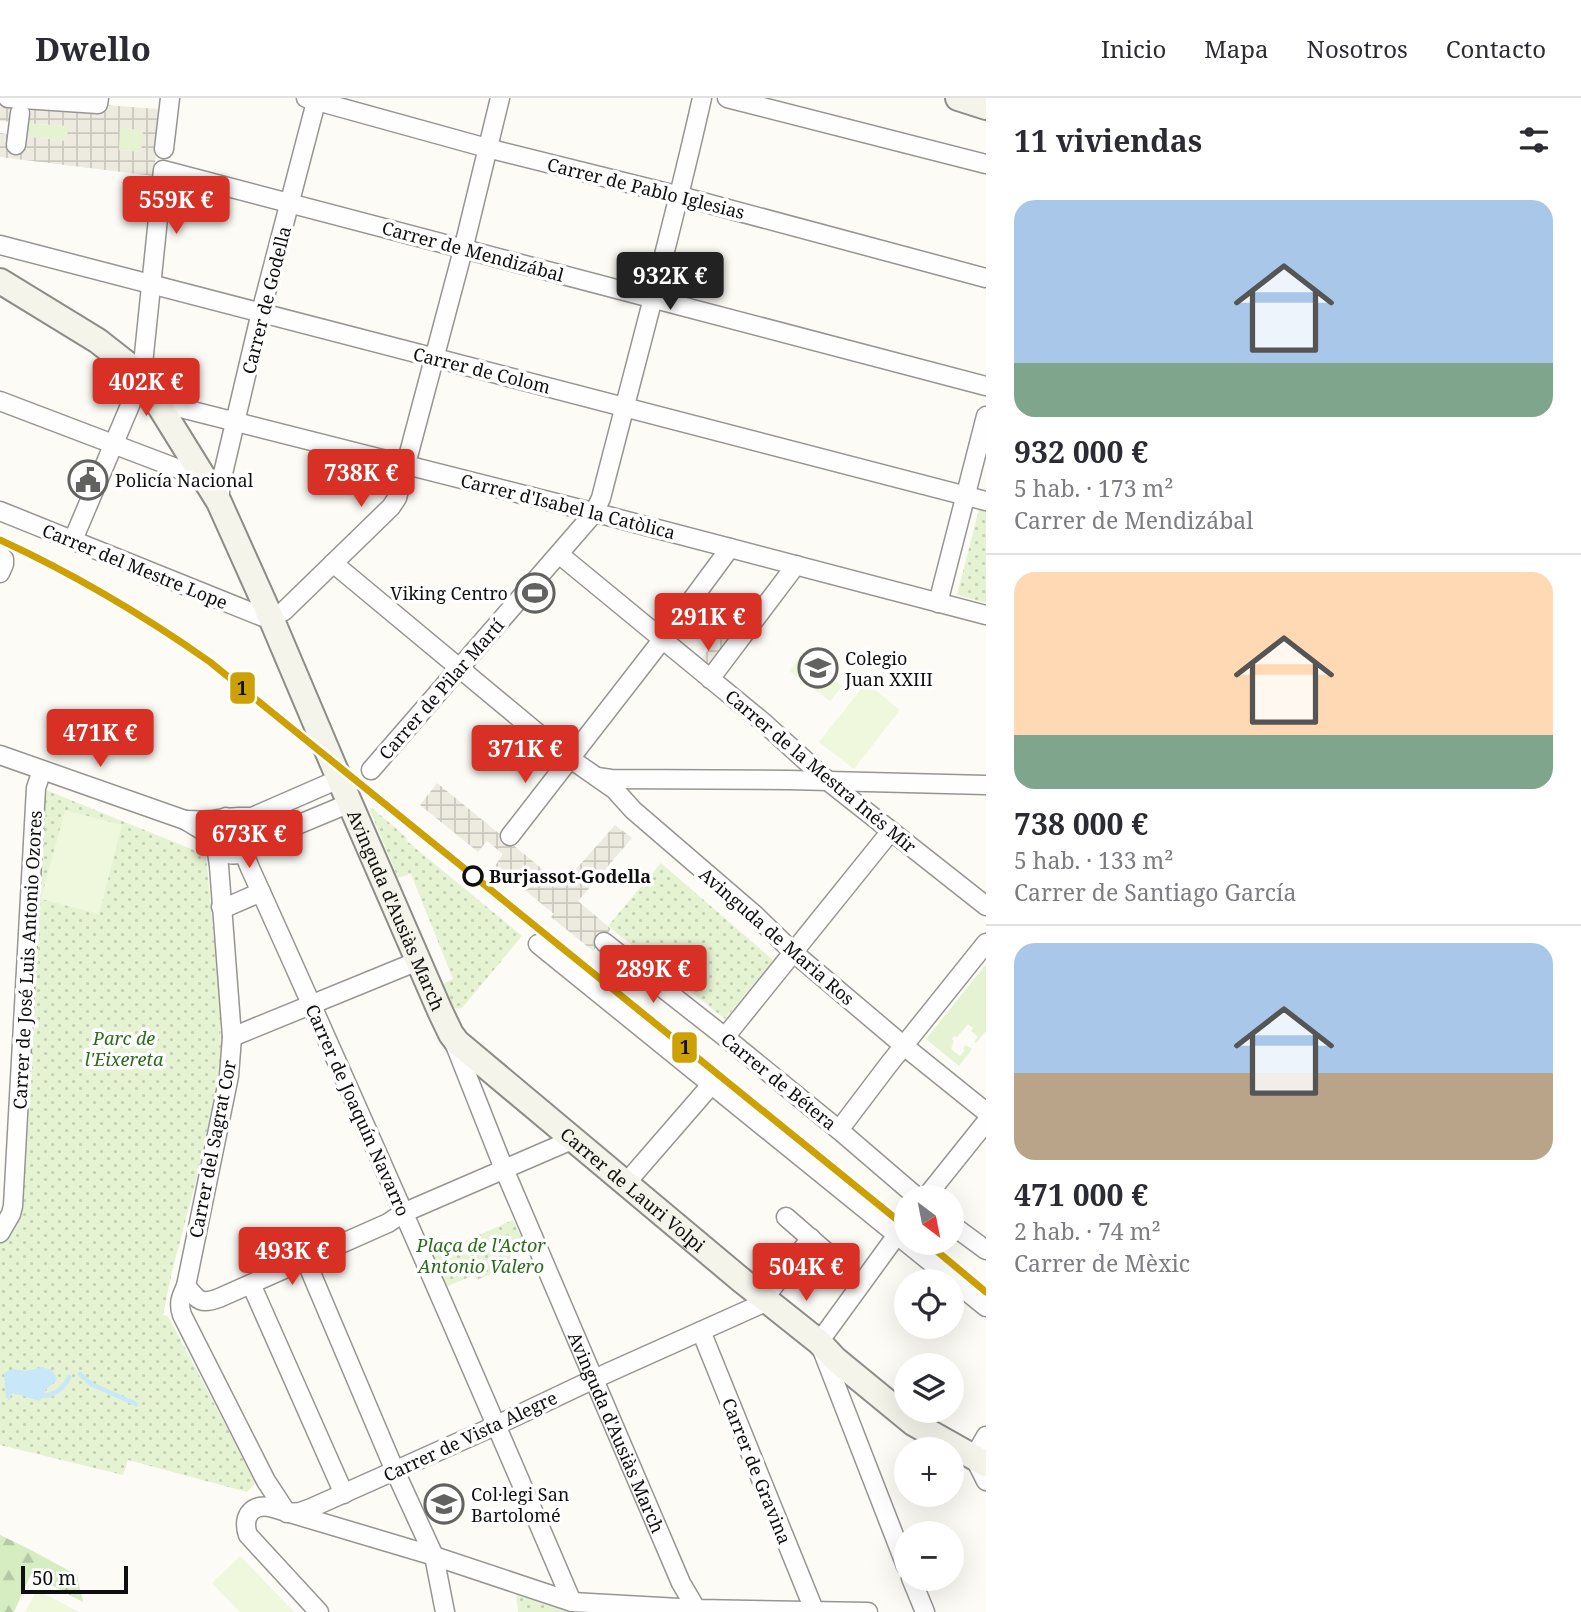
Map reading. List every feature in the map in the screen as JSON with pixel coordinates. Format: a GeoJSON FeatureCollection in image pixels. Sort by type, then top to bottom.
{"type":"FeatureCollection","features":[{"type":"Feature","properties":{"kind":"street"},"geometry":{"type":"LineString","coordinates":[[8,98],[98,104],[99,98]]}},
{"type":"Feature","properties":{"kind":"street"},"geometry":{"type":"LineString","coordinates":[[164,149],[170,98]]}},
{"type":"Feature","properties":{"kind":"street"},"geometry":{"type":"LineString","coordinates":[[271,618],[284,611],[395,503],[399,494],[500,98]]}},
{"type":"Feature","properties":{"kind":"street"},"geometry":{"type":"LineString","coordinates":[[594,513],[601,498],[654,298],[702,98]]}},
{"type":"Feature","properties":{"kind":"street"},"geometry":{"type":"LineString","coordinates":[[727,98],[986,164]]}},
{"type":"Feature","properties":{"kind":"street"},"geometry":{"type":"LineString","coordinates":[[958,98],[986,107]]}},
{"type":"Feature","properties":{"kind":"street","name":"Carrer de Pablo Iglesias"},"geometry":{"type":"LineString","coordinates":[[313,99],[487,148],[986,278]]}},
{"type":"Feature","properties":{"kind":"street","name":"Carrer de Godella"},"geometry":{"type":"LineString","coordinates":[[219,502],[221,482],[313,99]]}},
{"type":"Feature","properties":{"kind":"street"},"geometry":{"type":"LineString","coordinates":[[16,145],[20,113]]}},
{"type":"Feature","properties":{"kind":"street","name":"Carrer de Mendizábal"},"geometry":{"type":"LineString","coordinates":[[152,284],[163,170],[986,386]]}},
{"type":"Feature","properties":{"kind":"street","name":"Carrer de Colom"},"geometry":{"type":"LineString","coordinates":[[0,245],[986,501]]}},
{"type":"Feature","properties":{"kind":"street","name":"Avinguda d'Ausiàs March"},"geometry":{"type":"LineString","coordinates":[[0,281],[98,341],[140,378],[219,502],[451,1034],[504,1169],[681,1583],[697,1610]]}},
{"type":"Feature","properties":{"kind":"street"},"geometry":{"type":"LineString","coordinates":[[73,540],[140,378],[152,284]]}},
{"type":"Feature","properties":{"kind":"street"},"geometry":{"type":"LineString","coordinates":[[0,401],[205,479]]}},
{"type":"Feature","properties":{"kind":"street","name":"Carrer d'Isabel la Catòlica"},"geometry":{"type":"LineString","coordinates":[[157,402],[986,615]]}},
{"type":"Feature","properties":{"kind":"street"},"geometry":{"type":"LineString","coordinates":[[938,603],[986,416]]}},
{"type":"Feature","properties":{"kind":"street","name":"Carrer del Mestre Lope"},"geometry":{"type":"LineString","coordinates":[[0,511],[240,609],[271,618]]}},
{"type":"Feature","properties":{"kind":"street","name":"Carrer de Pilar Martí"},"geometry":{"type":"LineString","coordinates":[[371,771],[594,513]]}},
{"type":"Feature","properties":{"kind":"street"},"geometry":{"type":"LineString","coordinates":[[510,836],[730,548]]}},
{"type":"Feature","properties":{"kind":"street"},"geometry":{"type":"LineString","coordinates":[[0,555],[4,564],[0,573]]}},
{"type":"Feature","properties":{"kind":"street","name":"Carrer de la Mestra Inés Mir"},"geometry":{"type":"LineString","coordinates":[[559,555],[763,722],[829,782],[986,906]]}},
{"type":"Feature","properties":{"kind":"street","name":"Avinguda de Maria Ros"},"geometry":{"type":"LineString","coordinates":[[333,563],[558,750],[615,790],[633,810],[793,951],[986,1112]]}},
{"type":"Feature","properties":{"kind":"street"},"geometry":{"type":"LineString","coordinates":[[710,679],[796,565]]}},
{"type":"Feature","properties":{"kind":"street"},"geometry":{"type":"LineString","coordinates":[[789,780],[799,772],[800,754]]}},
{"type":"Feature","properties":{"kind":"street"},"geometry":{"type":"LineString","coordinates":[[0,755],[185,820],[210,835],[224,852],[229,854],[235,854],[350,803]]}},
{"type":"Feature","properties":{"kind":"street","name":"Carrer de José Luis Antonio Ozores"},"geometry":{"type":"LineString","coordinates":[[0,1233],[13,1206],[36,788],[42,769]]}},
{"type":"Feature","properties":{"kind":"street"},"geometry":{"type":"LineString","coordinates":[[597,777],[986,785]]}},
{"type":"Feature","properties":{"kind":"street"},"geometry":{"type":"LineString","coordinates":[[185,820],[252,817],[339,779]]}},
{"type":"Feature","properties":{"kind":"street"},"geometry":{"type":"LineString","coordinates":[[626,802],[627,788],[639,779]]}},
{"type":"Feature","properties":{"kind":"street"},"geometry":{"type":"LineString","coordinates":[[215,842],[214,828],[221,820],[232,817],[245,820],[251,828],[251,840],[247,848]]}},
{"type":"Feature","properties":{"kind":"street"},"geometry":{"type":"LineString","coordinates":[[725,1037],[891,831]]}},
{"type":"Feature","properties":{"kind":"street","name":"Carrer del Sagrat Cor"},"geometry":{"type":"LineString","coordinates":[[215,842],[232,1037],[229,1076],[186,1286],[179,1306],[266,1481],[287,1513]]}},
{"type":"Feature","properties":{"kind":"street","name":"Carrer de Joaquín Navarro"},"geometry":{"type":"LineString","coordinates":[[247,848],[247,861],[497,1425],[572,1602]]}},
{"type":"Feature","properties":{"kind":"street"},"geometry":{"type":"LineString","coordinates":[[221,907],[261,892]]}},
{"type":"Feature","properties":{"kind":"street","name":"Carrer de Bétera"},"geometry":{"type":"LineString","coordinates":[[604,942],[725,1037],[903,1185]]}},
{"type":"Feature","properties":{"kind":"street"},"geometry":{"type":"LineString","coordinates":[[839,1130],[986,943]]}},
{"type":"Feature","properties":{"kind":"street"},"geometry":{"type":"LineString","coordinates":[[538,944],[986,1307]]}},
{"type":"Feature","properties":{"kind":"street"},"geometry":{"type":"LineString","coordinates":[[232,1037],[418,961]]}},
{"type":"Feature","properties":{"kind":"street","name":"Carrer de Lauri Volpi"},"geometry":{"type":"LineString","coordinates":[[451,1034],[457,1042],[913,1423],[980,1460]]}},
{"type":"Feature","properties":{"kind":"street"},"geometry":{"type":"LineString","coordinates":[[626,1183],[711,1085]]}},
{"type":"Feature","properties":{"kind":"street"},"geometry":{"type":"LineString","coordinates":[[936,1185],[986,1122]]}},
{"type":"Feature","properties":{"kind":"street"},"geometry":{"type":"LineString","coordinates":[[186,1286],[197,1299],[204,1302],[219,1298],[306,1261],[388,1223],[403,1213],[574,1139]]}},
{"type":"Feature","properties":{"kind":"street"},"geometry":{"type":"LineString","coordinates":[[786,1217],[832,1257]]}},
{"type":"Feature","properties":{"kind":"street"},"geometry":{"type":"LineString","coordinates":[[964,1234],[986,1250]]}},
{"type":"Feature","properties":{"kind":"street"},"geometry":{"type":"LineString","coordinates":[[765,1299],[810,1238]]}},
{"type":"Feature","properties":{"kind":"street"},"geometry":{"type":"LineString","coordinates":[[894,1239],[819,1342],[894,1535]]}},
{"type":"Feature","properties":{"kind":"street"},"geometry":{"type":"LineString","coordinates":[[306,1261],[434,1556],[444,1612]]}},
{"type":"Feature","properties":{"kind":"street"},"geometry":{"type":"LineString","coordinates":[[251,1284],[344,1494]]}},
{"type":"Feature","properties":{"kind":"street","name":"Carrer de Vista Alegre"},"geometry":{"type":"LineString","coordinates":[[287,1513],[305,1511],[344,1494],[759,1305],[765,1299]]}},
{"type":"Feature","properties":{"kind":"street","name":"Carrer de Gravina"},"geometry":{"type":"LineString","coordinates":[[701,1331],[814,1610]]}},
{"type":"Feature","properties":{"kind":"street"},"geometry":{"type":"LineString","coordinates":[[986,1436],[980,1460],[986,1481]]}},
{"type":"Feature","properties":{"kind":"street"},"geometry":{"type":"LineString","coordinates":[[319,1612],[248,1535],[247,1519],[255,1509],[264,1505],[434,1556],[572,1602],[697,1610],[868,1612]]}},
{"type":"Feature","properties":{"kind":"street"},"geometry":{"type":"LineString","coordinates":[[917,1591],[925,1612]]}},
{"type":"Feature","properties":{"kind":"green space"},"geometry":{"type":"Polygon","coordinates":[[[23,123],[69,126],[67,141],[21,136],[23,123]]]}},
{"type":"Feature","properties":{"kind":"green space"},"geometry":{"type":"Polygon","coordinates":[[[120,128],[144,129],[141,152],[118,150],[120,128]]]}},
{"type":"Feature","properties":{"kind":"green space"},"geometry":{"type":"Polygon","coordinates":[[[979,509],[986,511],[986,603],[957,595],[979,509]]]}},
{"type":"Feature","properties":{"kind":"green space"},"geometry":{"type":"Polygon","coordinates":[[[801,655],[842,686],[830,701],[789,671],[801,655]]]}},
{"type":"Feature","properties":{"kind":"green space"},"geometry":{"type":"Polygon","coordinates":[[[866,683],[900,710],[854,769],[819,742],[866,683]]]}},
{"type":"Feature","properties":{"kind":"green space","name":"Parc de l'Eixereta"},"geometry":{"type":"Polygon","coordinates":[[[41,788],[206,855],[220,1004],[220,1071],[163,1315],[168,1316],[256,1483],[247,1492],[128,1460],[123,1475],[0,1445],[0,1243],[14,1221],[41,788]]]}},
{"type":"Feature","properties":{"kind":"green space"},"geometry":{"type":"Polygon","coordinates":[[[298,807],[301,814],[260,831],[256,825],[298,807]]]}},
{"type":"Feature","properties":{"kind":"green space"},"geometry":{"type":"Polygon","coordinates":[[[370,808],[522,936],[462,1008],[451,1006],[442,984],[453,979],[411,874],[398,878],[370,808]]]}},
{"type":"Feature","properties":{"kind":"green space"},"geometry":{"type":"Polygon","coordinates":[[[65,810],[122,825],[99,914],[41,899],[65,810]]]}},
{"type":"Feature","properties":{"kind":"green space"},"geometry":{"type":"Polygon","coordinates":[[[661,863],[773,960],[725,1019],[608,926],[661,863]]]}},
{"type":"Feature","properties":{"kind":"green space"},"geometry":{"type":"Polygon","coordinates":[[[986,964],[986,1031],[976,1043],[974,1042],[978,1037],[968,1024],[957,1037],[954,1036],[951,1049],[960,1056],[966,1045],[972,1049],[959,1066],[926,1039],[986,964]]]}},
{"type":"Feature","properties":{"kind":"green space","name":"Plaça de l'Actor Antonio Valero"},"geometry":{"type":"Polygon","coordinates":[[[513,1220],[528,1252],[500,1264],[502,1269],[477,1280],[474,1275],[446,1287],[433,1255],[513,1220]]]}},
{"type":"Feature","properties":{"kind":"green space"},"geometry":{"type":"Polygon","coordinates":[[[0,1535],[77,1575],[83,1602],[31,1574],[14,1612],[0,1612],[0,1535]]]}},
{"type":"Feature","properties":{"kind":"green space"},"geometry":{"type":"Polygon","coordinates":[[[240,1556],[294,1612],[240,1612],[212,1583],[240,1556]]]}},
{"type":"Feature","properties":{"kind":"green space"},"geometry":{"type":"Polygon","coordinates":[[[37,1590],[79,1612],[25,1612],[37,1590]]]}},
{"type":"Feature","properties":{"kind":"green space"},"geometry":{"type":"Polygon","coordinates":[[[516,1592],[545,1604],[569,1612],[518,1612],[516,1592]]]}},
{"type":"Feature","properties":{"kind":"shaded area"},"geometry":{"type":"Polygon","coordinates":[[[0,98],[160,109],[154,176],[0,157],[0,133],[13,135],[14,122],[0,121],[0,98]],[[23,123],[22,136],[67,141],[68,126],[23,123]],[[120,128],[119,150],[141,152],[143,130],[120,128]]]}},
{"type":"Feature","properties":{"kind":"shaded area"},"geometry":{"type":"Polygon","coordinates":[[[735,615],[750,627],[716,671],[701,659],[735,615]]]}},
{"type":"Feature","properties":{"kind":"shaded area"},"geometry":{"type":"Polygon","coordinates":[[[437,783],[562,885],[615,825],[632,838],[578,901],[611,929],[593,951],[551,917],[554,914],[495,866],[503,854],[487,841],[478,852],[420,805],[437,783]]]}},
{"type":"Feature","properties":{"kind":"water"},"geometry":{"type":"Polygon","coordinates":[[[42,1367],[52,1370],[57,1378],[40,1401],[12,1393],[9,1401],[6,1397],[4,1373],[13,1369],[25,1371],[42,1367]]]}},
{"type":"Feature","properties":{"kind":"waterway"},"geometry":{"type":"LineString","coordinates":[[80,1374],[91,1384],[136,1404]]}},
{"type":"Feature","properties":{"kind":"waterway"},"geometry":{"type":"LineString","coordinates":[[43,1396],[59,1390],[69,1377]]}},
{"type":"Feature","properties":{"kind":"transit line","name":"1"},"geometry":{"type":"LineString","coordinates":[[0,540],[108,596],[210,662],[894,1217]]}},
{"type":"Feature","properties":{"kind":"transit line","name":"1"},"geometry":{"type":"LineString","coordinates":[[942,1255],[986,1292]]}},
{"type":"Feature","properties":{"kind":"place","name":"Policía Nacional"},"geometry":{"type":"Point","coordinates":[88,480]}},
{"type":"Feature","properties":{"kind":"place","name":"Viking Centro"},"geometry":{"type":"Point","coordinates":[535,593]}},
{"type":"Feature","properties":{"kind":"place","name":"Colegio Juan XXIII"},"geometry":{"type":"Point","coordinates":[818,668]}},
{"type":"Feature","properties":{"kind":"place","name":"Burjassot-Godella"},"geometry":{"type":"Point","coordinates":[473,876]}},
{"type":"Feature","properties":{"kind":"place","name":"Col·legi San Bartolomé"},"geometry":{"type":"Point","coordinates":[444,1504]}}]}
